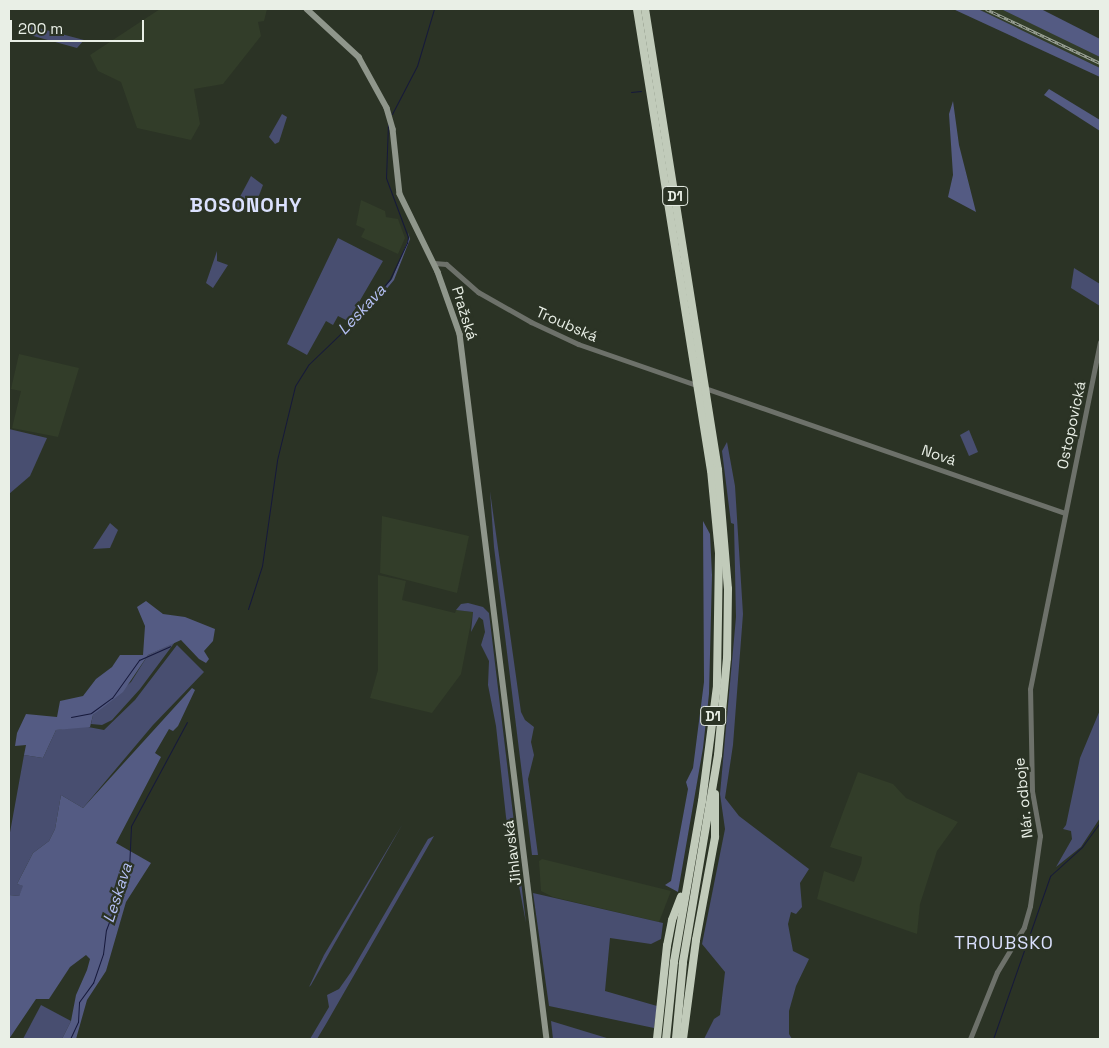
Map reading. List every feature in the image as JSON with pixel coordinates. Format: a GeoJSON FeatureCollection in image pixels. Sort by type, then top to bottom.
{"type":"FeatureCollection","features":[{"type":"Feature","properties":{"kind":"highway","name":"D1"},"geometry":{"type":"LineString","coordinates":[[637,9],[697,380],[703,389],[716,513],[720,626],[710,744],[686,886],[666,1039]]}},
{"type":"Feature","properties":{"kind":"highway","name":"D1"},"geometry":{"type":"LineString","coordinates":[[645,9],[723,513],[728,589],[727,658],[718,755],[683,963],[676,1039]]}},
{"type":"Feature","properties":{"kind":"highway"},"geometry":{"type":"LineString","coordinates":[[683,1039],[696,940],[715,837],[718,755]]}},
{"type":"Feature","properties":{"kind":"highway"},"geometry":{"type":"LineString","coordinates":[[657,1039],[672,920],[686,886]]}},
{"type":"Feature","properties":{"kind":"main road","name":"Pražská"},"geometry":{"type":"LineString","coordinates":[[307,9],[359,56],[387,108],[392,121],[400,194],[434,263],[454,310],[466,367],[502,664]]}},
{"type":"Feature","properties":{"kind":"main road","name":"Jihlavská"},"geometry":{"type":"LineString","coordinates":[[502,664],[547,1039]]}},
{"type":"Feature","properties":{"kind":"street","name":"Troubská"},"geometry":{"type":"LineString","coordinates":[[434,263],[446,264],[478,292],[531,322],[623,362],[804,422]]}},
{"type":"Feature","properties":{"kind":"street","name":"Ostopovická"},"geometry":{"type":"LineString","coordinates":[[1065,513],[1100,342]]}},
{"type":"Feature","properties":{"kind":"street","name":"Nová"},"geometry":{"type":"LineString","coordinates":[[804,422],[1065,513]]}},
{"type":"Feature","properties":{"kind":"street","name":"Nár. odboje"},"geometry":{"type":"LineString","coordinates":[[970,1039],[997,972],[1024,928],[1040,848],[1032,791],[1030,690],[1065,513]]}},
{"type":"Feature","properties":{"kind":"shaded area"},"geometry":{"type":"Polygon","coordinates":[[[160,9],[267,9],[264,21],[258,22],[261,36],[223,84],[194,89],[200,124],[191,140],[137,128],[121,82],[98,71],[90,55],[160,9]]]}},
{"type":"Feature","properties":{"kind":"shaded area"},"geometry":{"type":"Polygon","coordinates":[[[953,9],[978,9],[1100,68],[1100,77],[953,9]]]}},
{"type":"Feature","properties":{"kind":"shaded area"},"geometry":{"type":"Polygon","coordinates":[[[978,9],[1001,9],[1045,30],[1100,57],[1100,68],[978,9]]]}},
{"type":"Feature","properties":{"kind":"shaded area"},"geometry":{"type":"Polygon","coordinates":[[[1001,9],[1041,9],[1100,39],[1100,57],[1001,9]]]}},
{"type":"Feature","properties":{"kind":"shaded area"},"geometry":{"type":"Polygon","coordinates":[[[27,25],[84,40],[77,48],[26,34],[27,25]]]}},
{"type":"Feature","properties":{"kind":"shaded area"},"geometry":{"type":"Polygon","coordinates":[[[1049,89],[1100,120],[1100,131],[1044,95],[1049,89]]]}},
{"type":"Feature","properties":{"kind":"shaded area"},"geometry":{"type":"Polygon","coordinates":[[[953,101],[959,145],[976,212],[948,197],[953,175],[949,114],[953,101]]]}},
{"type":"Feature","properties":{"kind":"shaded area"},"geometry":{"type":"Polygon","coordinates":[[[282,114],[287,117],[279,142],[275,144],[269,137],[282,114]]]}},
{"type":"Feature","properties":{"kind":"shaded area"},"geometry":{"type":"Polygon","coordinates":[[[251,176],[263,185],[252,214],[234,208],[251,176]]]}},
{"type":"Feature","properties":{"kind":"shaded area"},"geometry":{"type":"Polygon","coordinates":[[[361,200],[385,211],[386,217],[398,219],[405,238],[398,254],[361,237],[365,229],[356,225],[361,200]]]}},
{"type":"Feature","properties":{"kind":"shaded area"},"geometry":{"type":"Polygon","coordinates":[[[408,232],[410,239],[394,280],[353,329],[351,327],[392,279],[409,238],[408,232]]]}},
{"type":"Feature","properties":{"kind":"shaded area"},"geometry":{"type":"Polygon","coordinates":[[[338,238],[383,261],[348,321],[338,316],[333,325],[326,321],[307,355],[287,344],[338,238]]]}},
{"type":"Feature","properties":{"kind":"shaded area"},"geometry":{"type":"Polygon","coordinates":[[[217,251],[217,261],[228,265],[213,288],[206,283],[217,251]]]}},
{"type":"Feature","properties":{"kind":"shaded area"},"geometry":{"type":"Polygon","coordinates":[[[1074,268],[1100,284],[1100,306],[1071,288],[1074,268]]]}},
{"type":"Feature","properties":{"kind":"shaded area"},"geometry":{"type":"Polygon","coordinates":[[[19,354],[79,368],[58,437],[12,428],[21,391],[11,389],[19,354]]]}},
{"type":"Feature","properties":{"kind":"shaded area"},"geometry":{"type":"Polygon","coordinates":[[[9,429],[47,438],[30,476],[9,494],[9,429]]]}},
{"type":"Feature","properties":{"kind":"shaded area"},"geometry":{"type":"Polygon","coordinates":[[[969,430],[978,452],[969,456],[960,435],[969,430]]]}},
{"type":"Feature","properties":{"kind":"shaded area"},"geometry":{"type":"Polygon","coordinates":[[[727,442],[735,486],[743,614],[733,745],[725,798],[739,816],[809,869],[800,883],[802,907],[796,914],[791,912],[788,924],[793,951],[809,959],[796,986],[789,1011],[789,1034],[792,1039],[704,1039],[714,1019],[720,1015],[725,972],[702,944],[725,829],[720,794],[736,617],[734,524],[731,523],[722,451],[727,442]]]}},
{"type":"Feature","properties":{"kind":"shaded area"},"geometry":{"type":"Polygon","coordinates":[[[490,491],[521,712],[525,720],[534,727],[531,742],[534,755],[528,779],[538,855],[532,855],[494,547],[490,491]]]}},
{"type":"Feature","properties":{"kind":"shaded area"},"geometry":{"type":"Polygon","coordinates":[[[382,516],[469,536],[457,593],[380,573],[382,516]]]}},
{"type":"Feature","properties":{"kind":"shaded area"},"geometry":{"type":"Polygon","coordinates":[[[703,521],[710,534],[712,575],[709,694],[703,748],[678,892],[665,885],[671,881],[688,789],[686,782],[693,768],[704,682],[703,521]]]}},
{"type":"Feature","properties":{"kind":"shaded area"},"geometry":{"type":"Polygon","coordinates":[[[110,523],[118,530],[110,548],[93,549],[110,523]]]}},
{"type":"Feature","properties":{"kind":"shaded area"},"geometry":{"type":"Polygon","coordinates":[[[378,575],[406,581],[402,600],[455,613],[456,610],[473,612],[461,674],[432,713],[370,698],[378,670],[378,575]]]}},
{"type":"Feature","properties":{"kind":"shaded area"},"geometry":{"type":"Polygon","coordinates":[[[146,601],[163,614],[185,617],[215,629],[213,641],[204,651],[209,659],[206,663],[199,659],[181,640],[148,655],[123,692],[93,715],[90,727],[56,730],[43,758],[24,755],[26,745],[15,746],[17,733],[26,714],[57,717],[60,701],[83,696],[96,679],[112,667],[120,655],[143,655],[145,626],[137,607],[146,601]]]}},
{"type":"Feature","properties":{"kind":"shaded area"},"geometry":{"type":"Polygon","coordinates":[[[468,603],[483,607],[489,613],[526,923],[506,817],[496,726],[488,685],[489,661],[481,645],[485,632],[483,620],[479,617],[471,632],[473,612],[456,610],[461,604],[468,603]]]}},
{"type":"Feature","properties":{"kind":"shaded area"},"geometry":{"type":"Polygon","coordinates":[[[175,642],[140,689],[112,720],[102,725],[91,724],[93,715],[131,682],[148,655],[175,642]]]}},
{"type":"Feature","properties":{"kind":"shaded area"},"geometry":{"type":"Polygon","coordinates":[[[177,645],[204,672],[153,725],[83,808],[61,795],[55,829],[49,841],[33,853],[17,884],[24,886],[19,896],[9,895],[9,838],[24,755],[43,758],[56,730],[83,726],[104,730],[135,700],[177,645]]]}},
{"type":"Feature","properties":{"kind":"shaded area"},"geometry":{"type":"Polygon","coordinates":[[[192,688],[195,690],[178,726],[173,731],[169,729],[155,753],[161,757],[116,843],[151,863],[126,902],[106,971],[87,1000],[76,1039],[62,1039],[71,1021],[76,995],[87,970],[90,959],[86,955],[70,967],[49,999],[36,999],[9,1039],[9,895],[19,896],[23,886],[17,884],[33,853],[49,841],[55,829],[61,795],[83,808],[192,688]]]}},
{"type":"Feature","properties":{"kind":"shaded area"},"geometry":{"type":"Polygon","coordinates":[[[1100,710],[1100,818],[1081,847],[1056,867],[1072,839],[1071,831],[1063,829],[1066,825],[1080,758],[1100,710]]]}},
{"type":"Feature","properties":{"kind":"shaded area"},"geometry":{"type":"Polygon","coordinates":[[[858,772],[893,784],[906,798],[958,822],[937,851],[920,904],[917,934],[817,899],[824,871],[854,882],[861,864],[862,857],[830,847],[858,772]]]}},
{"type":"Feature","properties":{"kind":"shaded area"},"geometry":{"type":"Polygon","coordinates":[[[402,825],[311,985],[309,987],[324,955],[402,825]]]}},
{"type":"Feature","properties":{"kind":"shaded area"},"geometry":{"type":"Polygon","coordinates":[[[434,836],[317,1039],[310,1039],[329,1007],[327,995],[339,989],[351,972],[428,839],[434,836]]]}},
{"type":"Feature","properties":{"kind":"shaded area"},"geometry":{"type":"Polygon","coordinates":[[[542,859],[671,891],[659,922],[553,897],[541,891],[539,861],[542,859]]]}},
{"type":"Feature","properties":{"kind":"shaded area"},"geometry":{"type":"Polygon","coordinates":[[[533,893],[663,923],[661,939],[651,944],[610,938],[605,991],[657,1006],[654,1028],[549,1006],[533,893]]]}},
{"type":"Feature","properties":{"kind":"shaded area"},"geometry":{"type":"Polygon","coordinates":[[[41,1005],[71,1021],[62,1039],[23,1039],[41,1005]]]}},
{"type":"Feature","properties":{"kind":"shaded area"},"geometry":{"type":"Polygon","coordinates":[[[551,1021],[610,1039],[553,1039],[551,1021]]]}},
{"type":"Feature","properties":{"kind":"waterway","name":"Leskava"},"geometry":{"type":"LineString","coordinates":[[392,114],[417,66],[434,9]]}},
{"type":"Feature","properties":{"kind":"waterway"},"geometry":{"type":"LineString","coordinates":[[631,92],[641,91]]}},
{"type":"Feature","properties":{"kind":"waterway","name":"Leskava"},"geometry":{"type":"LineString","coordinates":[[248,609],[262,566],[277,460],[295,386],[309,364],[364,311],[390,279],[407,243],[408,237],[386,178],[388,123]]}},
{"type":"Feature","properties":{"kind":"waterway"},"geometry":{"type":"LineString","coordinates":[[71,717],[91,713],[112,698],[139,660],[170,646]]}},
{"type":"Feature","properties":{"kind":"waterway","name":"Leskava"},"geometry":{"type":"LineString","coordinates":[[70,1039],[78,1022],[79,1002],[93,983],[103,954],[106,930],[129,869],[131,826],[187,722]]}},
{"type":"Feature","properties":{"kind":"waterway"},"geometry":{"type":"LineString","coordinates":[[993,1039],[1050,876],[1082,847],[1100,822]]}},
{"type":"Feature","properties":{"kind":"railway"},"geometry":{"type":"LineString","coordinates":[[986,9],[1100,63]]}},
{"type":"Feature","properties":{"kind":"district","name":"BOSONOHY"},"geometry":{"type":"Point","coordinates":[246,205]}},
{"type":"Feature","properties":{"kind":"district","name":"TROUBSKO"},"geometry":{"type":"Point","coordinates":[1004,943]}}]}
